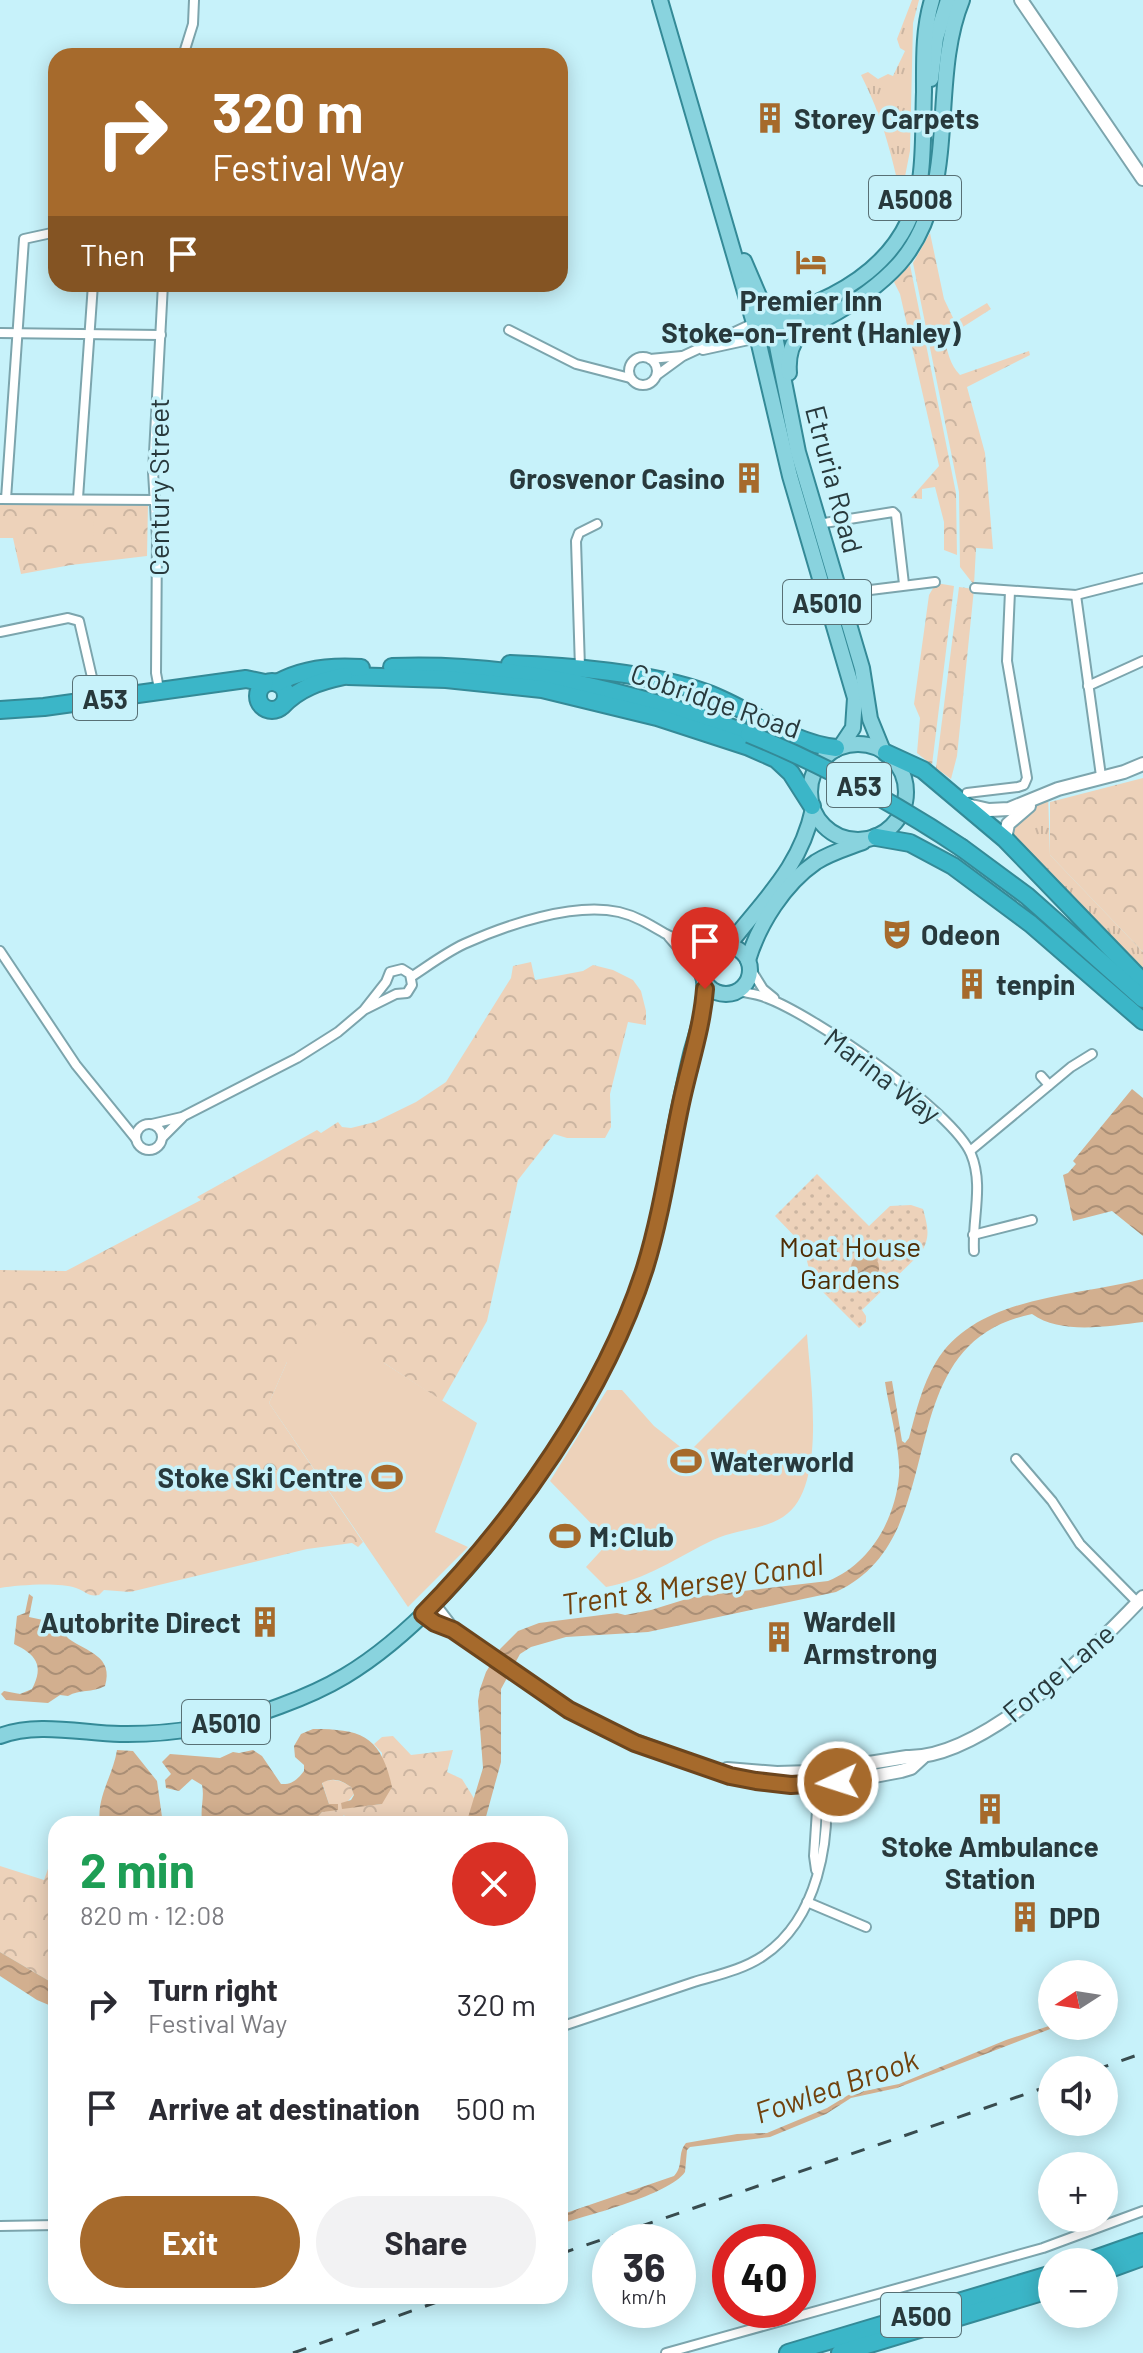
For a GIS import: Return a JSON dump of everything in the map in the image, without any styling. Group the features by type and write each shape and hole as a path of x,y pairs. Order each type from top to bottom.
{"highway":[{"path":"428,666 489,663 580,668 705,692 809,744 839,747"},
{"name":"Cobridge Road","path":"0,710 246,679 271,683 292,675 341,667 428,666 565,681 661,704 749,734 886,800 962,848 1027,896 1119,979"},
{"path":"348,676 367,668"},
{"path":"282,706 285,691 271,683 259,691 260,702 270,709 282,706 293,694 323,680 348,676 446,679 542,689 657,717 749,747 776,759 791,773 812,808"},
{"name":"Cobridge Road","path":"210,683 241,689 260,702"},
{"path":"885,752 923,770 966,799 1143,982"},
{"path":"873,838 910,843 953,866 1031,924 1143,1021"},
{"name":"A53","path":"1119,979 1143,999"},
{"name":"A53","path":"1119,979 1143,1006"},
{"path":"1118,2251 1143,2242"},
{"path":"1118,2266 1143,2257"},
{"name":"A500","path":"788,2353 1038,2278"},
{"name":"A500","path":"840,2353 1038,2293"}],"main road":[{"name":"Etruria Road","path":"660,0 756,330 790,476 862,668 870,719 885,752"},
{"name":"A5008","path":"921,175 925,34 932,0"},
{"name":"A5008","path":"772,325 842,290 878,265 905,229 921,175 936,38 948,0"},
{"name":"A5008","path":"791,418 788,362 794,340 807,327 856,299 891,272 912,247 927,211 937,166 945,61 951,30 962,0"},
{"name":"Etruria Road","path":"726,225 772,325 798,452 818,524 856,708 853,728 839,747"},
{"path":"756,330 856,299"},
{"path":"863,744 885,752 900,769 905,782 906,798 896,822 873,838 852,840 836,835 821,824 812,808 810,788 815,769 823,758 839,747 863,744"},
{"name":"A5010","path":"0,1736 39,1730 121,1734 155,1732 248,1717 345,1676 428,1609 518,1503 584,1402 624,1322 645,1269 658,1218 685,1082 699,1031 704,1002 705,958 722,947 791,868 803,842 812,808"},
{"name":"A5010","path":"699,1031 718,1003 746,982 757,932 797,878 816,863 873,838"},
{"path":"722,947 736,948 749,964"},
{"path":"704,978 713,990 734,992"}],"street":[{"path":"186,48 193,24 194,0"},
{"path":"1020,1 1143,179"},
{"path":"48,234 24,239 3,499 78,498 156,502"},
{"path":"78,498 92,292"},
{"name":"Century Street","path":"159,689 156,673 156,502 153,472 163,292"},
{"path":"509,330 576,364 630,373"},
{"path":"695,352 756,330"},
{"path":"630,373 636,359 683,356 756,330"},
{"path":"0,333 161,335"},
{"path":"630,373 638,385 647,385 683,356"},
{"path":"650,359 657,365 657,375"},
{"path":"818,524 893,512 896,515 904,584"},
{"path":"580,668 576,541 579,533 597,524"},
{"path":"975,588 1076,595 1143,578"},
{"path":"833,596 935,582"},
{"path":"966,799 1021,786 1027,778 1007,661 1010,591"},
{"path":"1076,595 1101,776"},
{"path":"0,632 68,618 79,621 97,699"},
{"path":"1088,686 1143,661"},
{"path":"966,799 989,810 1003,810 1143,764"},
{"path":"1000,790 1002,800"},
{"path":"1005,839 1011,820 1048,793"},
{"path":"411,977 466,944 561,913 616,911 693,945 722,947"},
{"path":"665,934 704,978"},
{"path":"0,951 76,1065 117,1113 142,1149 150,1151 158,1148 163,1137 182,1117"},
{"name":"Marina Way","path":"749,964 763,989 877,1065 932,1108 970,1151"},
{"path":"136,1139 138,1131 148,1125 182,1117 292,1061 338,1032 364,1010 390,972 397,969 406,971 411,977 410,989 402,995 388,989 386,982"},
{"name":"Marina Way","path":"734,992 767,997 784,1005"},
{"path":"364,1010 396,994"},
{"path":"974,1251 977,1174 970,1151 1049,1085 1092,1054"},
{"path":"1041,1076 1049,1085"},
{"path":"117,1113 160,1129 163,1137"},
{"path":"973,1235 1032,1220"},
{"path":"1016,1459 1052,1501 1080,1544 1140,1600"},
{"name":"Forge Lane","path":"428,1609 484,1652 569,1710 603,1729 714,1768 819,1778 907,1757 923,1757 993,1727 1065,1673 1140,1600"},
{"path":"568,2024 764,1956 785,1935 807,1902 823,1858 827,1818 819,1778"},
{"path":"807,1902 866,1927"},
{"path":"666,2353 1043,2248 1143,2211"},
{"path":"0,2226 48,2225"}],"green space":[{"path":"912,0 919,0 913,23 910,151 901,197 885,134 861,75 868,72 878,79 888,74 893,76 905,51 900,48 897,39"},
{"path":"930,233 944,299 955,322 987,303 991,309 944,339 960,375 1029,351 1030,355 967,387 985,453 993,549 976,548 974,585 960,567 959,492 913,263"},
{"path":"910,265 956,493 957,555 944,550 944,522 935,487 922,489 922,499 911,498 939,466 900,294 894,282"},
{"path":"0,504 148,505 147,556 21,574 13,538 0,538"},
{"path":"93,519 94,540 57,540 57,520"},
{"path":"936,583 954,586 932,765 917,753 920,718 914,704 929,595"},
{"path":"959,587 974,589 957,756 951,779 936,768"},
{"path":"1143,778 1143,952 1050,855 1050,802"},
{"path":"1048,793 1050,855 1143,952 1143,979 1011,834 1013,822"},
{"path":"531,962 535,980 583,971 593,965 633,980 641,991 646,1025 628,1022 610,1094 611,1127 605,1138 567,1138 554,1134 518,1180 487,1321 442,1401 384,1363 287,1362 269,1403 363,1542 358,1547 352,1543 307,1549 130,1592 104,1590 99,1595 92,1595 68,1586 49,1585 0,1588 0,1270 66,1271 201,1200 197,1197 317,1130 321,1133 338,1122 342,1127 351,1128 375,1122 416,1102 446,1082 511,978 513,966"},
{"name":"Moat House Gardens","path":"817,1174 869,1226 890,1206 911,1205 923,1209 925,1215 928,1232 920,1254 862,1310 866,1322 859,1328 812,1281 803,1245 775,1216"},
{"name":"Stoke Ski Centre","path":"323,1316 384,1363 477,1423 435,1532 468,1547 408,1607 269,1403 287,1362"},
{"name":"Waterworld","path":"807,1334 813,1432 806,1483 797,1503 775,1521 722,1536 648,1574 606,1587 586,1567 609,1542 550,1481 607,1390 622,1390 654,1426 688,1453"},
{"path":"393,1736 411,1755 453,1750 447,1772 462,1779 475,1800 469,1816 318,1816 329,1804 322,1782 326,1781 337,1780 351,1787 354,1794 342,1808 382,1804 382,1753 374,1744 382,1737"},
{"path":"0,1866 44,1880 48,1869 48,1980 0,1952"}],"water":[{"path":"1132,1089 1143,1098 1143,1236 1112,1211 1073,1221 1063,1175 1076,1164 1073,1161"},
{"path":"865,1254 875,1258 879,1268 875,1278 865,1282 855,1278 851,1268 855,1258"},
{"path":"1143,1279 1143,1322 1071,1327 1044,1321 1032,1314 986,1333 955,1363 936,1401 897,1529 873,1565 836,1592 648,1632 566,1637 531,1647 520,1654 501,1689 501,1762 486,1816 468,1816 483,1768 478,1701 480,1689 500,1649 518,1631 539,1623 651,1610 693,1597 828,1581 843,1573 856,1564 878,1539 897,1492 898,1455 885,1382 892,1381 902,1441 905,1443 923,1389 936,1362 954,1340 976,1323 1029,1302"},
{"path":"29,1594 33,1597 29,1617 57,1623 69,1639 97,1656 106,1668 105,1686 68,1696 60,1695 48,1703 6,1700 1,1694 4,1691 20,1694 32,1689 36,1681 36,1661 14,1644 17,1616 25,1613"},
{"path":"313,1729 330,1729 367,1739 382,1756 392,1787 382,1804 342,1809 341,1803 351,1800 354,1795 351,1787 330,1780 322,1783 329,1804 338,1804 338,1810 322,1812 318,1816 202,1816 202,1785 192,1779 179,1791 166,1788 165,1780 171,1774 162,1762 170,1754 220,1758 233,1752 253,1750 262,1756 281,1784 292,1782 304,1771 304,1765 295,1757 294,1746 301,1734"},
{"path":"117,1750 133,1751 157,1781 162,1816 99,1816"},
{"path":"0,1952 48,1980 48,2005 37,2000 0,1976"},
{"path":"1038,2030 1038,2034 897,2088 851,2098 826,2114 770,2137 690,2147 685,2172 663,2189 568,2221 568,2212 674,2176 686,2143 737,2134 767,2133 827,2108 850,2094 899,2084"}],"railway":[{"path":"1118,2062 1143,2053"},
{"path":"568,2251 1038,2090"},
{"path":"293,2353 431,2304"}],"place":[{"name":"Storey Carpets","path":"770,118"},
{"name":"Premier Inn Stoke-on-Trent (Hanley)","path":"811,262"},
{"name":"Grosvenor Casino","path":"749,478"},
{"name":"Odeon","path":"897,934"},
{"name":"tenpin","path":"972,984"},
{"name":"Waterworld","path":"686,1461"},
{"name":"Stoke Ski Centre","path":"387,1477"},
{"name":"M:Club","path":"565,1536"},
{"name":"Autobrite Direct","path":"265,1622"},
{"name":"Wardell Armstrong","path":"779,1637"},
{"name":"Stoke Ambulance Station","path":"990,1809"},
{"name":"DPD","path":"1025,1917"}],"route":[{"path":"705,989 699,1031 692,1050 658,1218 645,1269 624,1322 584,1402 518,1503 483,1548 423,1614 453,1630 569,1710 635,1743 730,1776 756,1781 791,1785 838,1782"}],"water label":[{"name":"Trent & Mersey Canal","path":"692,1583"},
{"name":"Fowlea Brook","path":"836,2085"}]}
